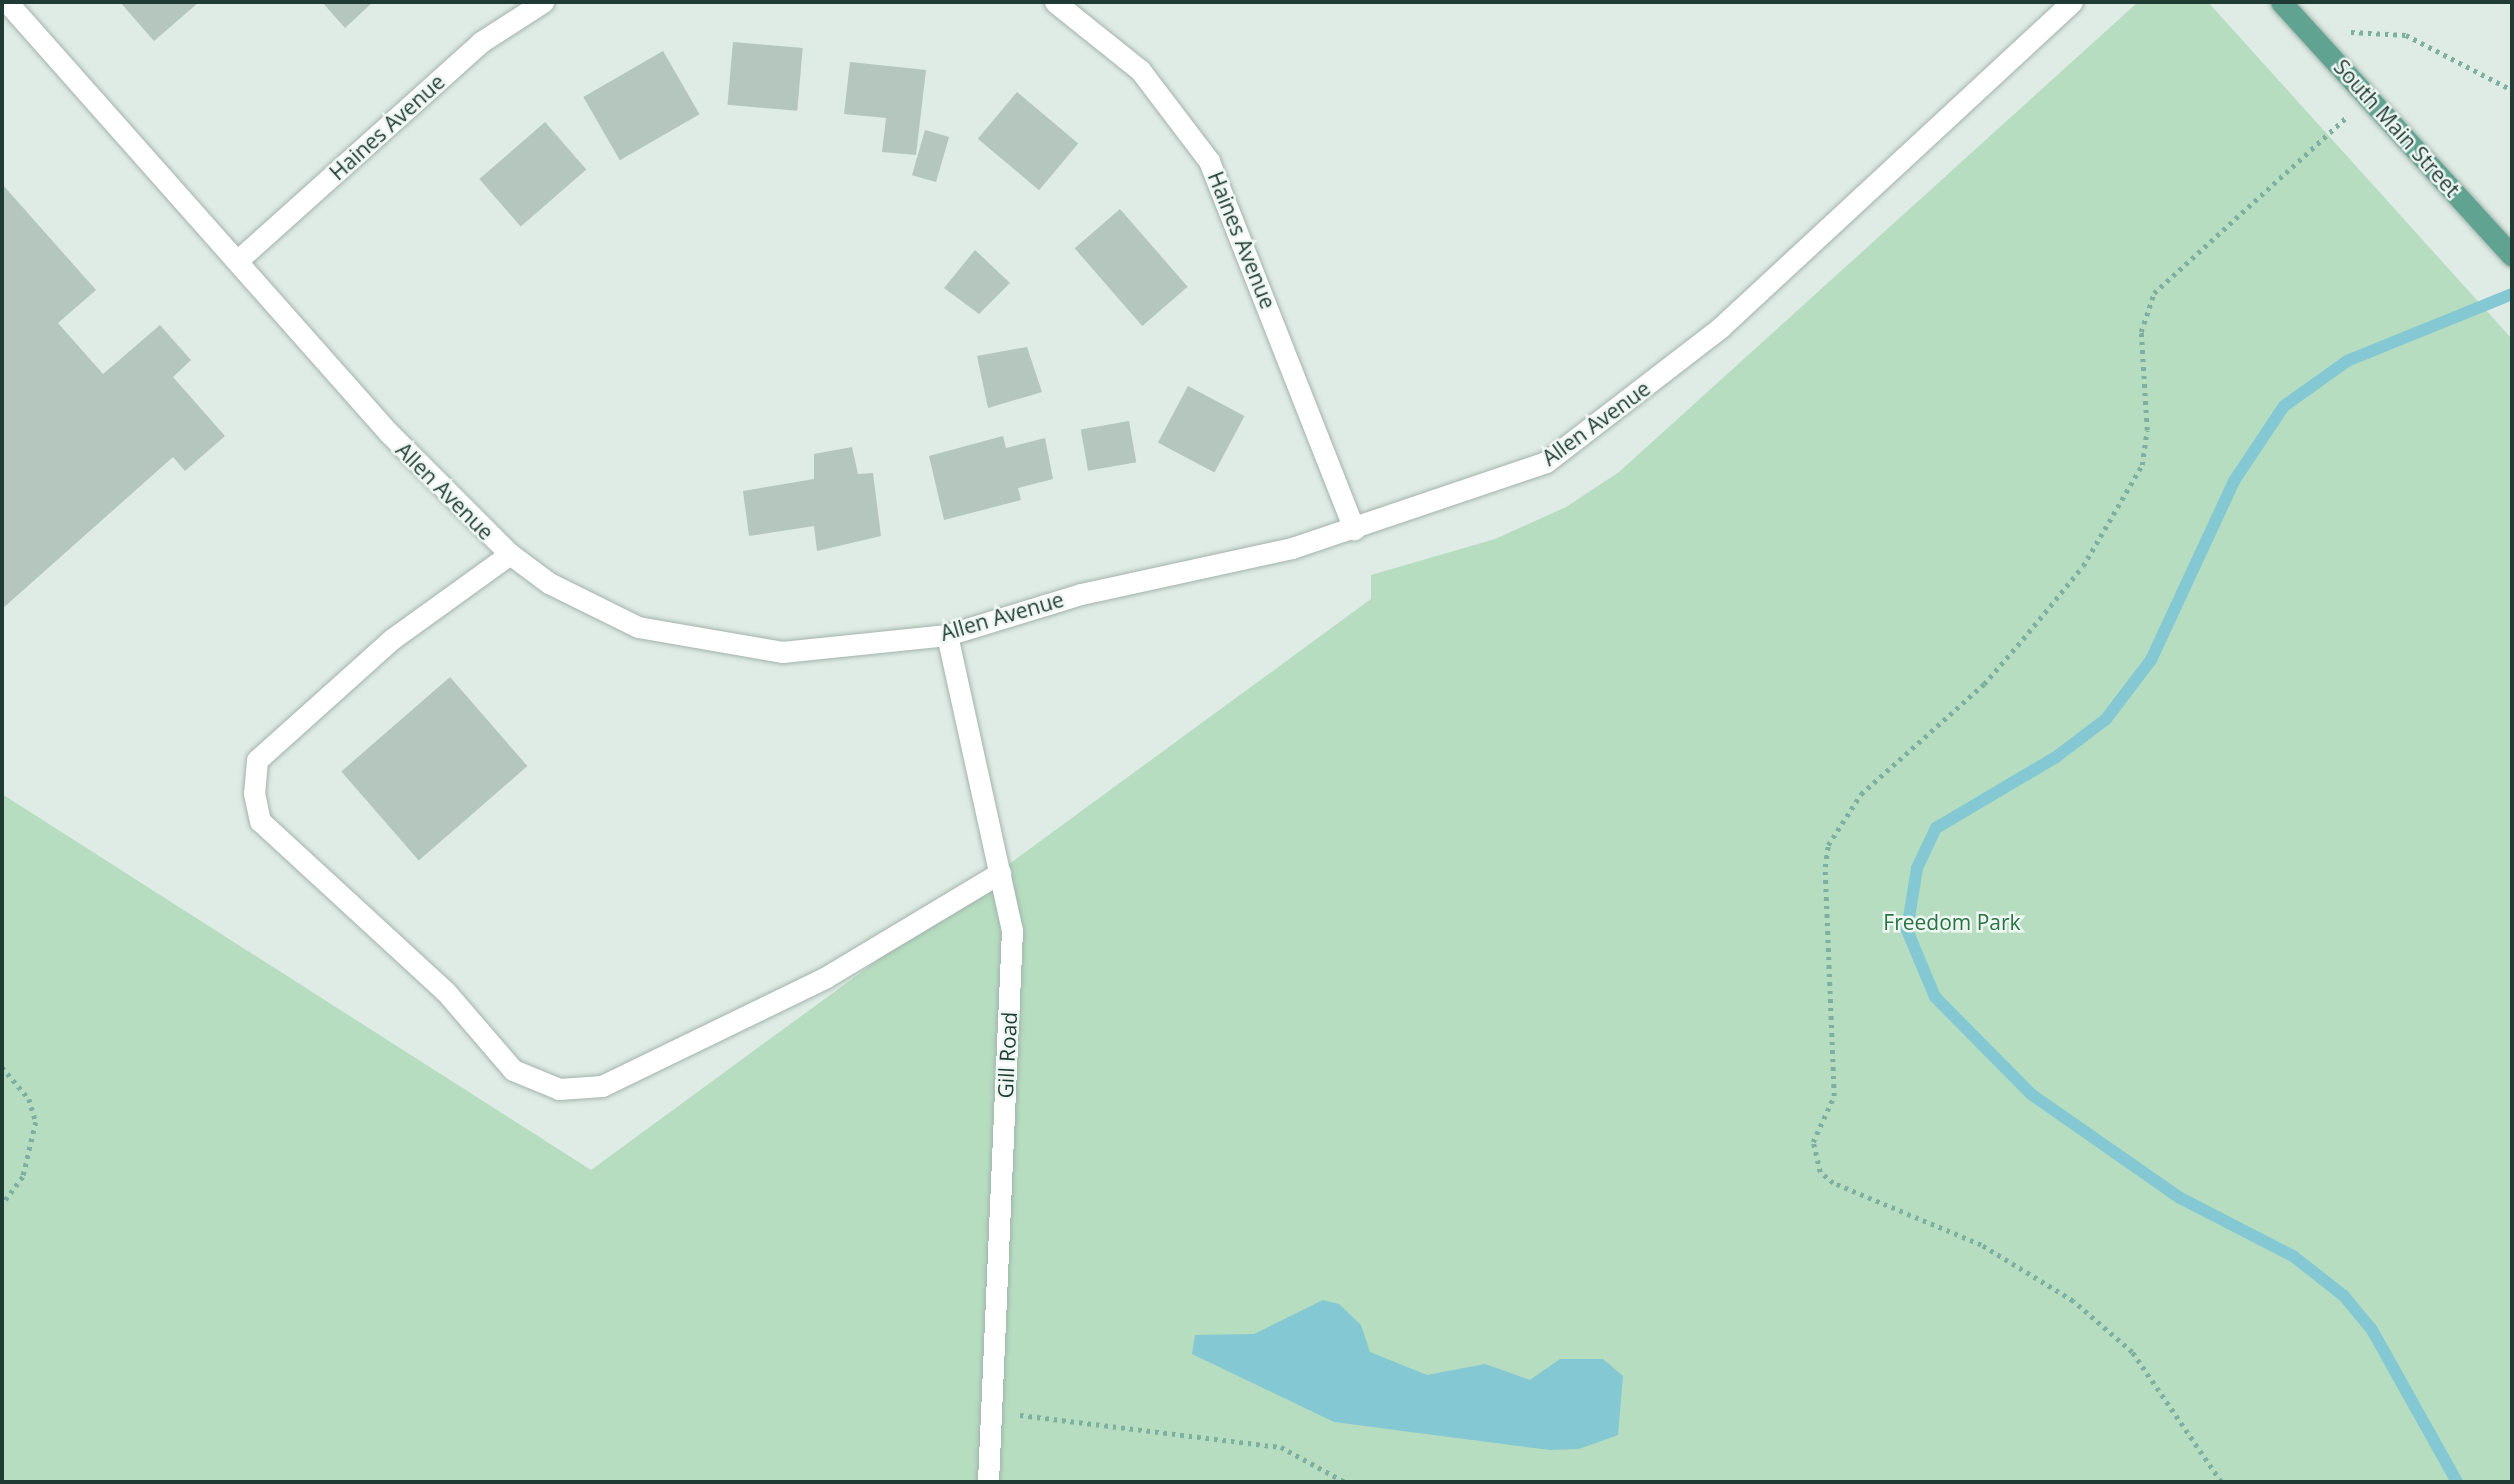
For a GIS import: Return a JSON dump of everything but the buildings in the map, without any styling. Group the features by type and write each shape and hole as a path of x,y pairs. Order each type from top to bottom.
{"main road":[{"name":"South Main Street","path":"2281,2 2512,256"}],"street":[{"name":"Haines Avenue","path":"237,261 481,42 543,2"},
{"name":"Haines Avenue","path":"1055,2 1140,70 1209,161 1354,529"},
{"name":"Allen Avenue","path":"9,14 237,261 388,432 510,554 593,607 685,640 782,652 947,635 1081,593 1354,529 1469,492 1546,462 1576,442 1721,327 2072,2"},
{"path":"510,554 392,639 265,752 257,760 254,793 260,821 446,992 513,1070 559,1089 603,1086 826,976 1000,873"},
{"name":"Gill Road","path":"947,635 1012,930 991,1410 982,1481"}],"path":[{"path":"2312,34 2382,29 2406,35 2512,90"},
{"path":"2221,1482 2132,1352 2073,1301 1981,1245 1833,1183 1820,1172 1813,1142 1834,1096 1825,867 1828,845 1861,794 1984,684 2023,639 2083,566 2142,465 2147,430 2141,332 2154,293 2370,98"},
{"path":"2,1067 29,1099 36,1122 23,1177 2,1205"},
{"path":"991,1410 1281,1447 1345,1482"}],"green space":[{"name":"Freedom Park","path":"2138,2 2208,2 2512,339 2512,1482 2,1482 2,794 591,1170 1371,599 1371,575 1495,539 1566,507 1619,472"}],"water":[{"path":"1323,1300 1339,1304 1361,1325 1370,1352 1427,1375 1485,1364 1530,1380 1560,1359 1603,1359 1623,1376 1618,1435 1579,1449 1550,1450 1334,1422 1192,1354 1195,1335 1254,1334"}],"waterway":[{"path":"2457,1482 2372,1330 2344,1296 2293,1256 2180,1198 2031,1094 1935,997 1907,930 1917,868 1936,828 2056,757 2106,719 2151,660 2234,481 2284,406 2347,361 2512,294"}]}
